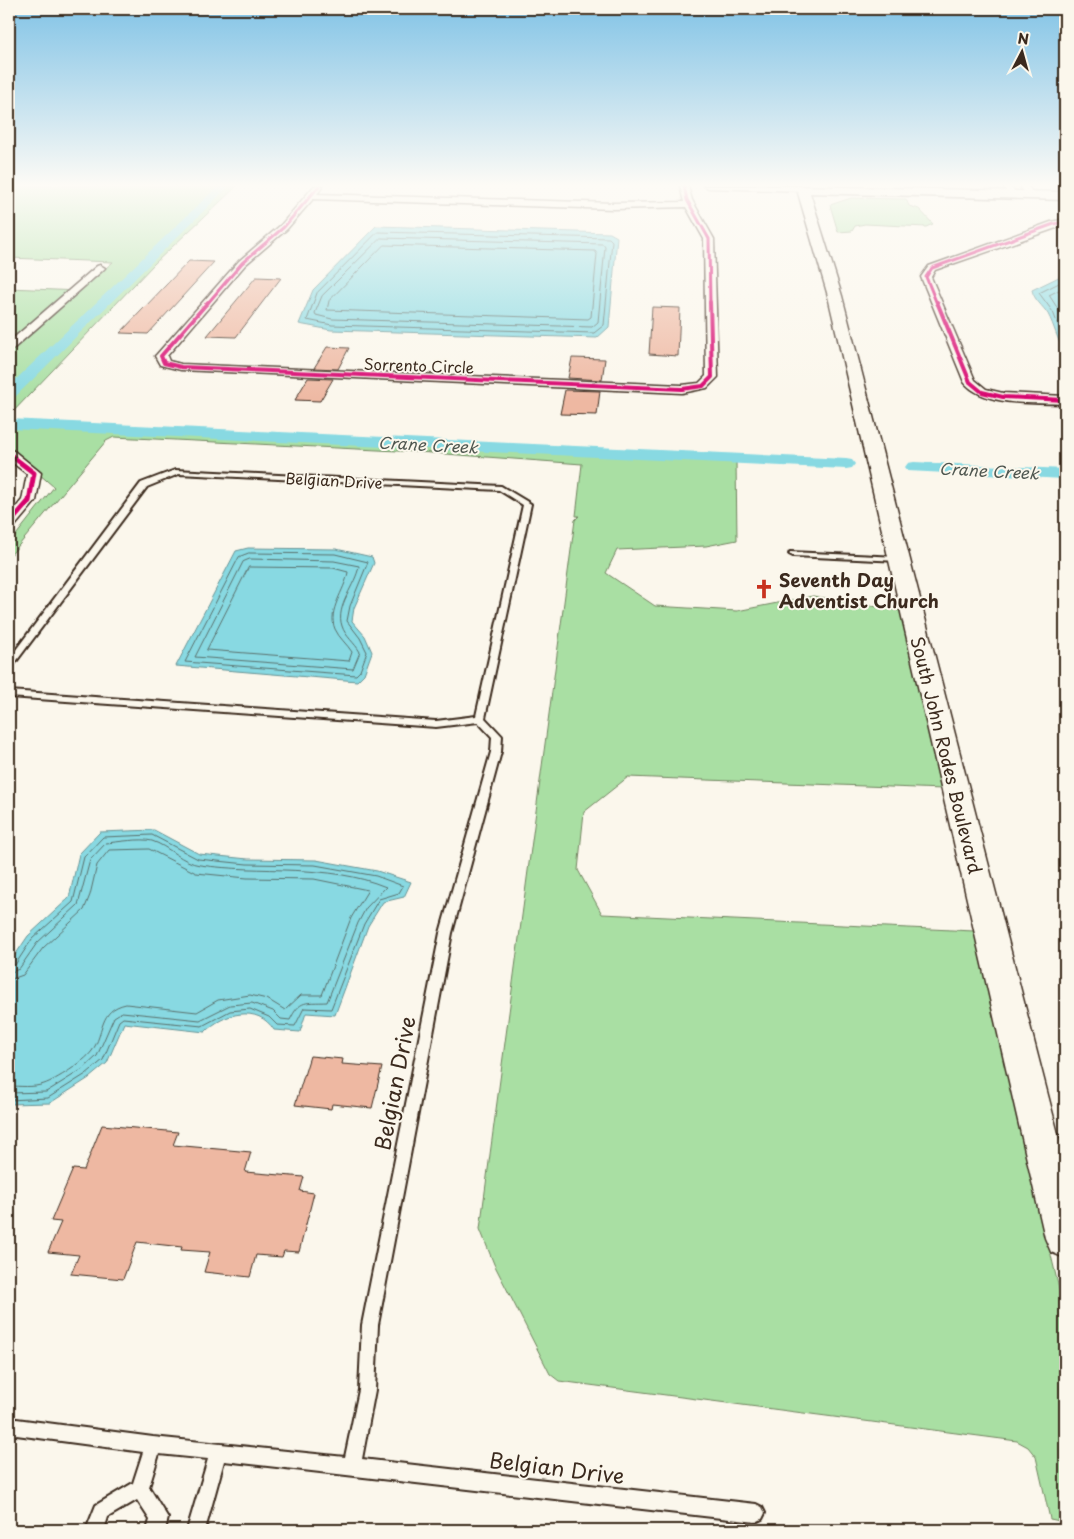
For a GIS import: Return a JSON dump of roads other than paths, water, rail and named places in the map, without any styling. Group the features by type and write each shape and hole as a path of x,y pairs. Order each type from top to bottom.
{"main road":[{"name":"South John Rodes Boulevard","path":"823,258 835,296 1065,1238"}],"street":[{"name":"Sorrento Circle","path":"249,258 161,356 164,363 182,367 672,388 703,386 712,377 709,258"},
{"path":"960,258 932,268 926,277 970,382 982,392 1003,397 1065,400"},
{"path":"9,347 100,268"},
{"path":"9,454 34,473 29,501 9,524"}],"lane":[{"name":"Belgian Drive","path":"9,665 144,485 178,472 501,488 526,504 480,720 497,736 496,752 446,933 370,1325 368,1390 352,1466"},
{"path":"793,554 899,559"},
{"path":"9,694 436,724 480,720"},
{"name":"Belgian Drive","path":"9,1426 153,1445 756,1513"},
{"path":"95,1530 102,1511 140,1489 153,1445"},
{"path":"196,1530 219,1451"},
{"path":"140,1489 159,1518 156,1530"}],"water":[{"path":"345,258 615,258 609,327 597,338 331,330 299,324 313,290"},
{"path":"1065,274 1065,352 1048,314 1032,290"},
{"path":"248,548 336,549 372,557 374,563 354,608 352,621 365,636 372,652 364,674 357,681 176,666 236,551"},
{"path":"154,830 199,854 248,859 316,860 377,871 411,882 404,897 383,902 368,926 335,1015 306,1013 300,1032 274,1030 267,1022 250,1014 240,1014 221,1020 205,1032 124,1023 107,1063 89,1078 50,1103 9,1104 9,964 28,936 69,898 79,854 100,832"}],"waterway":[{"name":"Crane Creek","path":"9,394 150,258"},
{"name":"Crane Creek","path":"9,424 846,464"},
{"name":"Crane Creek","path":"914,467 1065,474"}],"place":[{"name":"Seventh Day Adventist Church","path":"764,589"}]}
